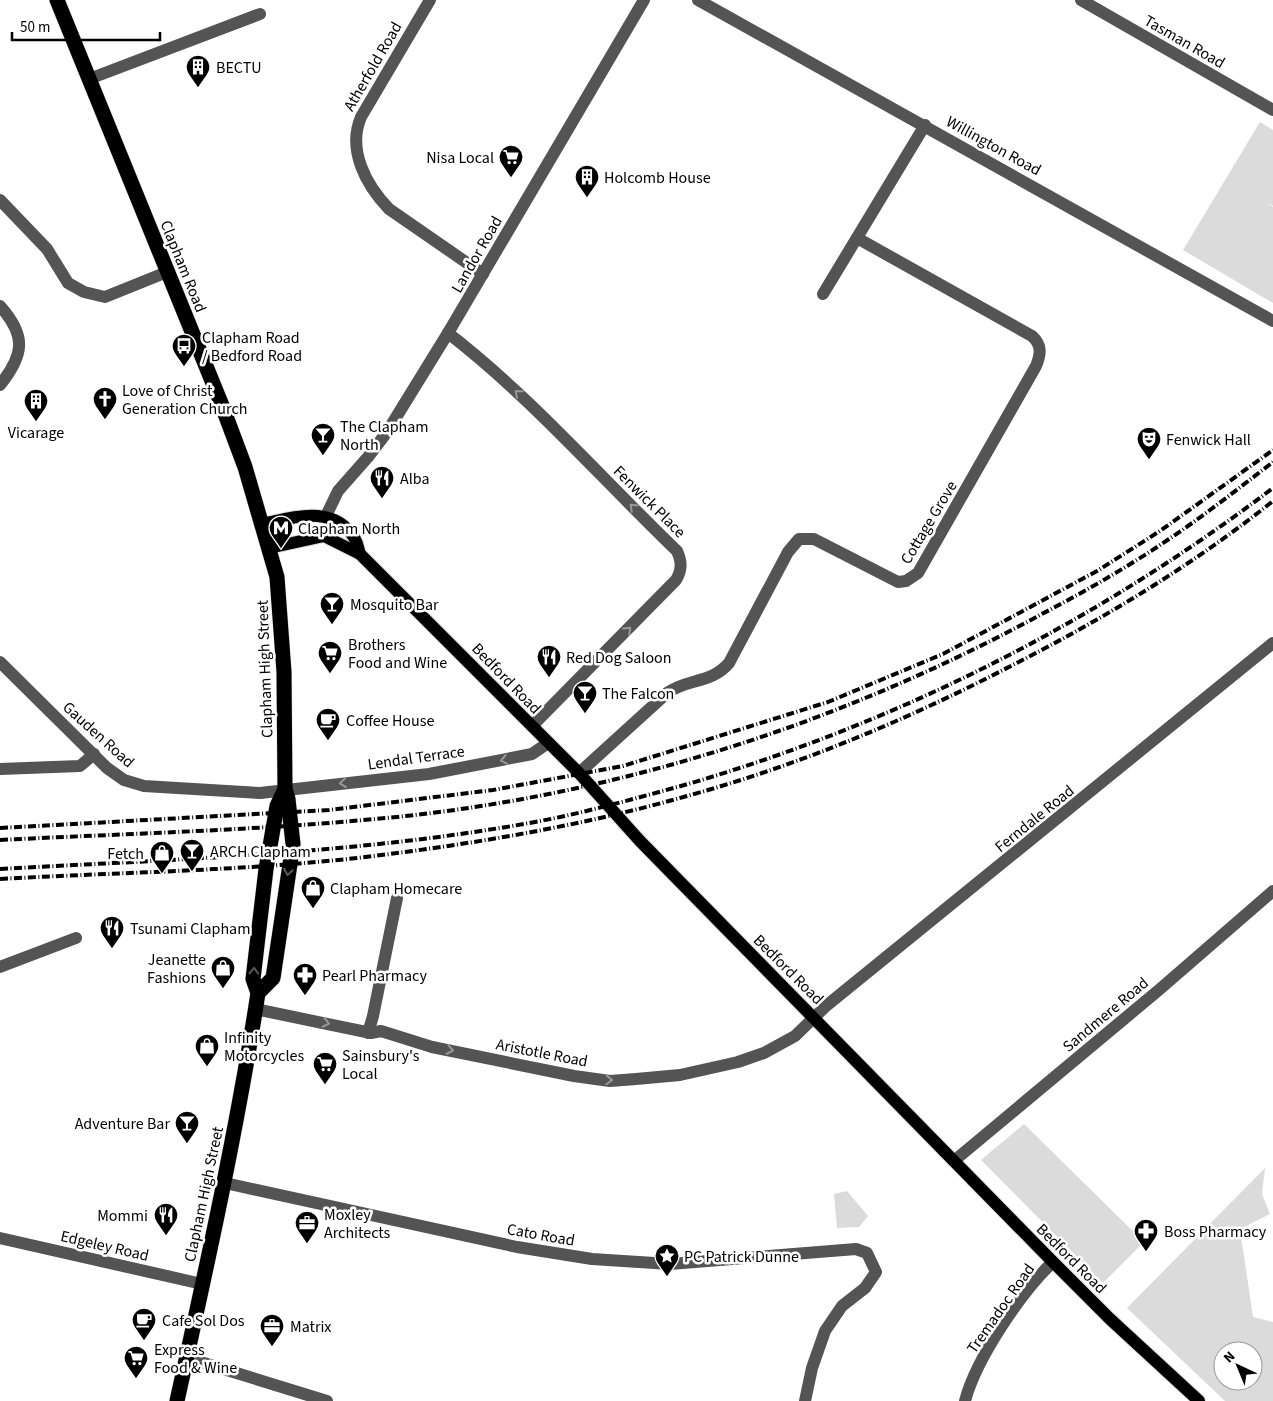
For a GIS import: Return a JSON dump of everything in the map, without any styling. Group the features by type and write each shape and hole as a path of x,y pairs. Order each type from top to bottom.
{"highway":[{"name":"Clapham Road","path":"57,0 245,467 269,548"},
{"name":"Clapham High Street","path":"177,1401 225,1184 258,993 253,979 263,895 278,806 284,790 284,672 280,604 277,576 269,548"},
{"name":"Clapham High Street","path":"258,993 273,978 293,844 288,799 284,790"}],"main road":[{"path":"262,524 300,516 326,516"},
{"name":"Bedford Road","path":"326,516 337,520 352,535 360,554"},
{"name":"Bedford Road","path":"269,548 324,536 360,554 579,773 640,841 1053,1262 1192,1399"}],"street":[{"name":"Atherfold Road","path":"430,0 361,117 354,138 372,189 390,209 430,239 483,274"},
{"name":"Landor Road","path":"326,516 338,491 387,432 448,333 644,0"},
{"name":"Willington Road","path":"698,0 925,125 1273,321"},
{"name":"Tasman Road","path":"1081,0 1273,110"},
{"path":"89,79 260,14"},
{"path":"823,294 925,125"},
{"path":"0,200 47,249 68,283 74,289 95,296 105,297 167,272"},
{"name":"Cottage Grove","path":"579,773 676,686 720,673 729,664 788,552 799,539 814,539 898,582 906,581 918,573 1036,366 1040,356 1039,347 1032,336 857,238"},
{"path":"0,306 17,330 21,346 19,356 0,385"},
{"name":"Fenwick Place","path":"448,333 546,418 569,444 678,551 680,558 680,572 676,580 532,726"},
{"name":"Ferndale Road","path":"815,1018 1273,643"},
{"name":"Gauden Road","path":"0,662 115,774 133,784 252,793 284,790"},
{"name":"Lendal Terrace","path":"284,790 439,772 532,754 548,743"},
{"path":"0,769 80,766 94,754"},
{"name":"Sandmere Road","path":"955,1160 1047,1085 1273,891"},
{"path":"368,1033 397,898"},
{"path":"0,967 76,938"},
{"name":"Aristotle Road","path":"255,1009 368,1033 381,1031 432,1047 574,1076 610,1081 680,1075 738,1062 764,1053 794,1036 815,1018"},
{"name":"Cato Road","path":"225,1184 516,1247 592,1260 670,1264 856,1249 867,1254 876,1272 865,1288 842,1306 826,1331 812,1368 805,1401"},
{"name":"Edgeley Road","path":"0,1238 202,1284"},
{"name":"Tremadoc Road","path":"965,1401 969,1386 996,1335 1043,1272 1053,1262"},
{"path":"186,1359 204,1362 327,1401"}],"shaded area":[{"path":"1260,122 1273,130 1273,206 1266,202 1273,207 1273,303 1183,250"},
{"path":"1024,1124 1144,1242 1103,1283 981,1160"},
{"path":"1265,1168 1262,1194 1270,1214 1240,1229 1253,1317 1273,1322 1273,1401 1225,1401 1214,1391 1263,1391 1263,1341 1213,1341 1213,1390 1127,1308"},
{"path":"847,1191 868,1216 859,1227 837,1228 834,1194"}],"railway":[{"path":"0,828 329,810 493,790 623,766 828,702 943,654 1097,571 1160,531 1273,450"},
{"path":"0,840 259,828 415,815 497,804 577,788 658,768 737,745 815,718 892,687 967,653 1040,615 1106,579 1182,530 1273,462"},
{"path":"0,869 268,854 469,833 535,822 608,806 681,786 761,761 839,732 916,700 991,664 1064,625 1136,583 1205,537 1273,488"},
{"path":"0,879 281,865 413,851 532,832 610,816 728,784 808,757 887,725 965,689 1038,652 1142,593 1209,549 1273,501"}],"place":[{"name":"BECTU","path":"198,88"},
{"name":"Nisa Local","path":"511,178"},
{"name":"Holcomb House","path":"587,198"},
{"name":"Clapham Road / Bedford Road","path":"184,367"},
{"name":"Love of Christ Generation Church","path":"105,420"},
{"name":"Vicarage","path":"36,422"},
{"name":"The Clapham North","path":"323,456"},
{"name":"Fenwick Hall","path":"1149,460"},
{"name":"Alba","path":"382,499"},
{"name":"Clapham North","path":"281,549"},
{"name":"Mosquito Bar","path":"332,625"},
{"name":"Brothers Food and Wine","path":"330,674"},
{"name":"Red Dog Saloon","path":"549,678"},
{"name":"The Falcon","path":"585,714"},
{"name":"Coffee House","path":"328,741"},
{"name":"ARCH Clapham","path":"192,872"},
{"name":"Fetch","path":"162,874"},
{"name":"Clapham Homecare","path":"313,909"},
{"name":"Tsunami Clapham","path":"112,949"},
{"name":"Jeanette Fashions","path":"223,989"},
{"name":"Pearl Pharmacy","path":"305,996"},
{"name":"Infinity Motorcycles","path":"207,1067"},
{"name":"Sainsbury's Local","path":"325,1085"},
{"name":"Adventure Bar","path":"187,1144"},
{"name":"Mommi","path":"166,1236"},
{"name":"Moxley Architects","path":"307,1244"},
{"name":"Boss Pharmacy","path":"1146,1252"},
{"name":"PC Patrick Dunne","path":"667,1277"},
{"name":"Cafe Sol Dos","path":"144,1341"},
{"name":"Matrix","path":"272,1347"},
{"name":"Express Food & Wine","path":"136,1379"}]}
